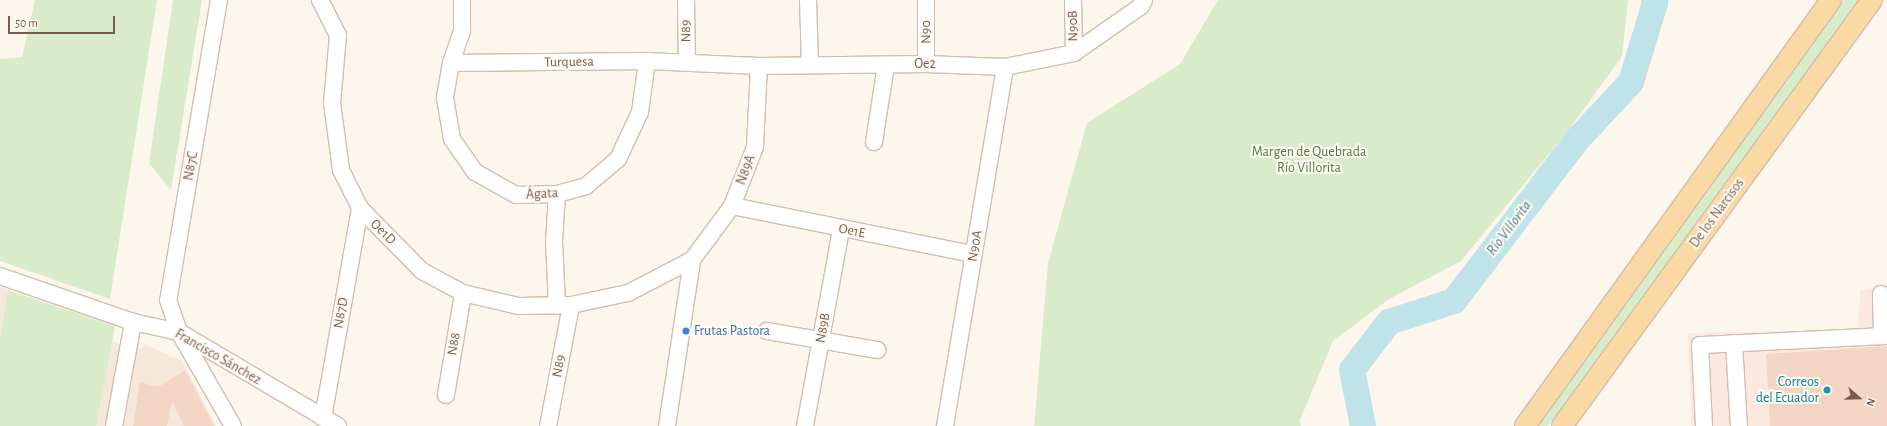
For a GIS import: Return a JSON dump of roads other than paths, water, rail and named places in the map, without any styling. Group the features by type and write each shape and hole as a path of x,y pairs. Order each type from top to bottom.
{"main road":[{"path":"1525,426 1831,0"},
{"name":"De los Narcisos","path":"1562,426 1872,0"}],"street":[{"name":"N87C","path":"179,332 168,300 219,0"},
{"name":"Oe1D","path":"320,0 338,35 332,104 341,170 360,208 422,271 463,293 519,306 564,305"},
{"path":"451,63 462,31 462,0"},
{"name":"N89","path":"686,0 687,62"},
{"path":"808,0 810,65"},
{"name":"N90","path":"926,0 926,64"},
{"name":"N90B","path":"1073,0 1074,53"},
{"name":"Oe2","path":"687,62 758,66 926,64 1005,67 1074,53 1141,6 1144,0"},
{"name":"Ágata","path":"451,63 445,98 452,139 475,172 516,195 557,194 586,186 618,159 640,112 647,61"},
{"name":"Turquesa","path":"451,63 687,62"},
{"path":"874,142 886,65"},
{"name":"N89A","path":"564,305 628,293 692,260 732,206 756,147 758,66"},
{"name":"N90A","path":"944,426 1005,67"},
{"name":"N89","path":"548,426 564,305 554,242 557,194"},
{"name":"Oe1E","path":"732,206 841,229 973,254"},
{"name":"N87D","path":"323,418 360,208"},
{"name":"N89B","path":"805,426 841,229"},
{"name":"N89A","path":"668,426 692,260"},
{"name":"Francisco Sánchez","path":"0,276 133,322 179,332 338,426"},
{"name":"N88","path":"446,395 463,293"},
{"path":"1704,426 1700,345 1884,336 1881,294"},
{"path":"114,426 133,322"},
{"path":"767,330 877,350"},
{"path":"179,332 233,426"},
{"path":"1734,343 1739,426"}],"waterway":[{"name":"Río Villorita","path":"1363,426 1352,370 1389,322 1454,301 1578,139 1631,82 1655,3 1654,0"}],"place":[{"name":"Frutas Pastora","path":"686,331"},
{"name":"Correos del Ecuador","path":"1827,390"}],"park label":[{"name":"Margen de Quebrada Río Villorita","path":"1309,160"}]}
